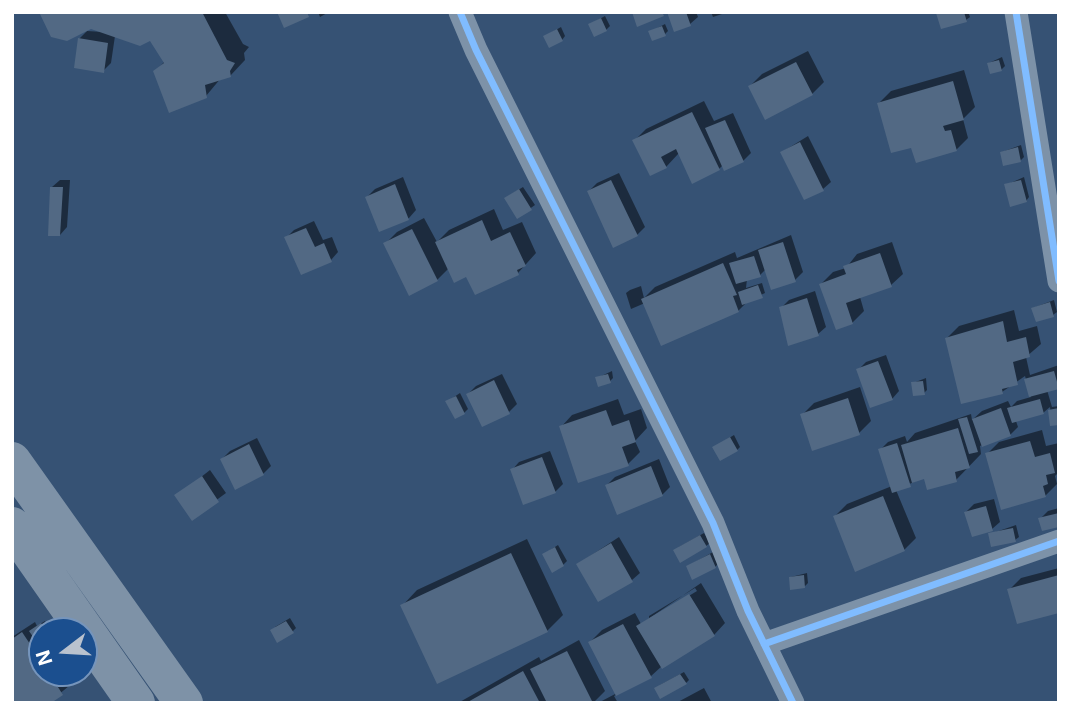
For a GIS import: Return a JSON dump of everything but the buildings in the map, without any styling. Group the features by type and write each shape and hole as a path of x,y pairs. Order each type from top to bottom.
{"highway":[{"path":"12,461 184,703"},
{"path":"12,526 136,703"}],"street":[{"path":"460,12 476,50 713,523 764,644 793,703"},
{"path":"1016,12 1059,281"},
{"path":"764,644 1059,541"}],"cycle path":[{"path":"460,12 476,50 713,523 748,611 793,703"},
{"path":"1016,12 1059,281"},
{"path":"764,644 1059,541"}]}
